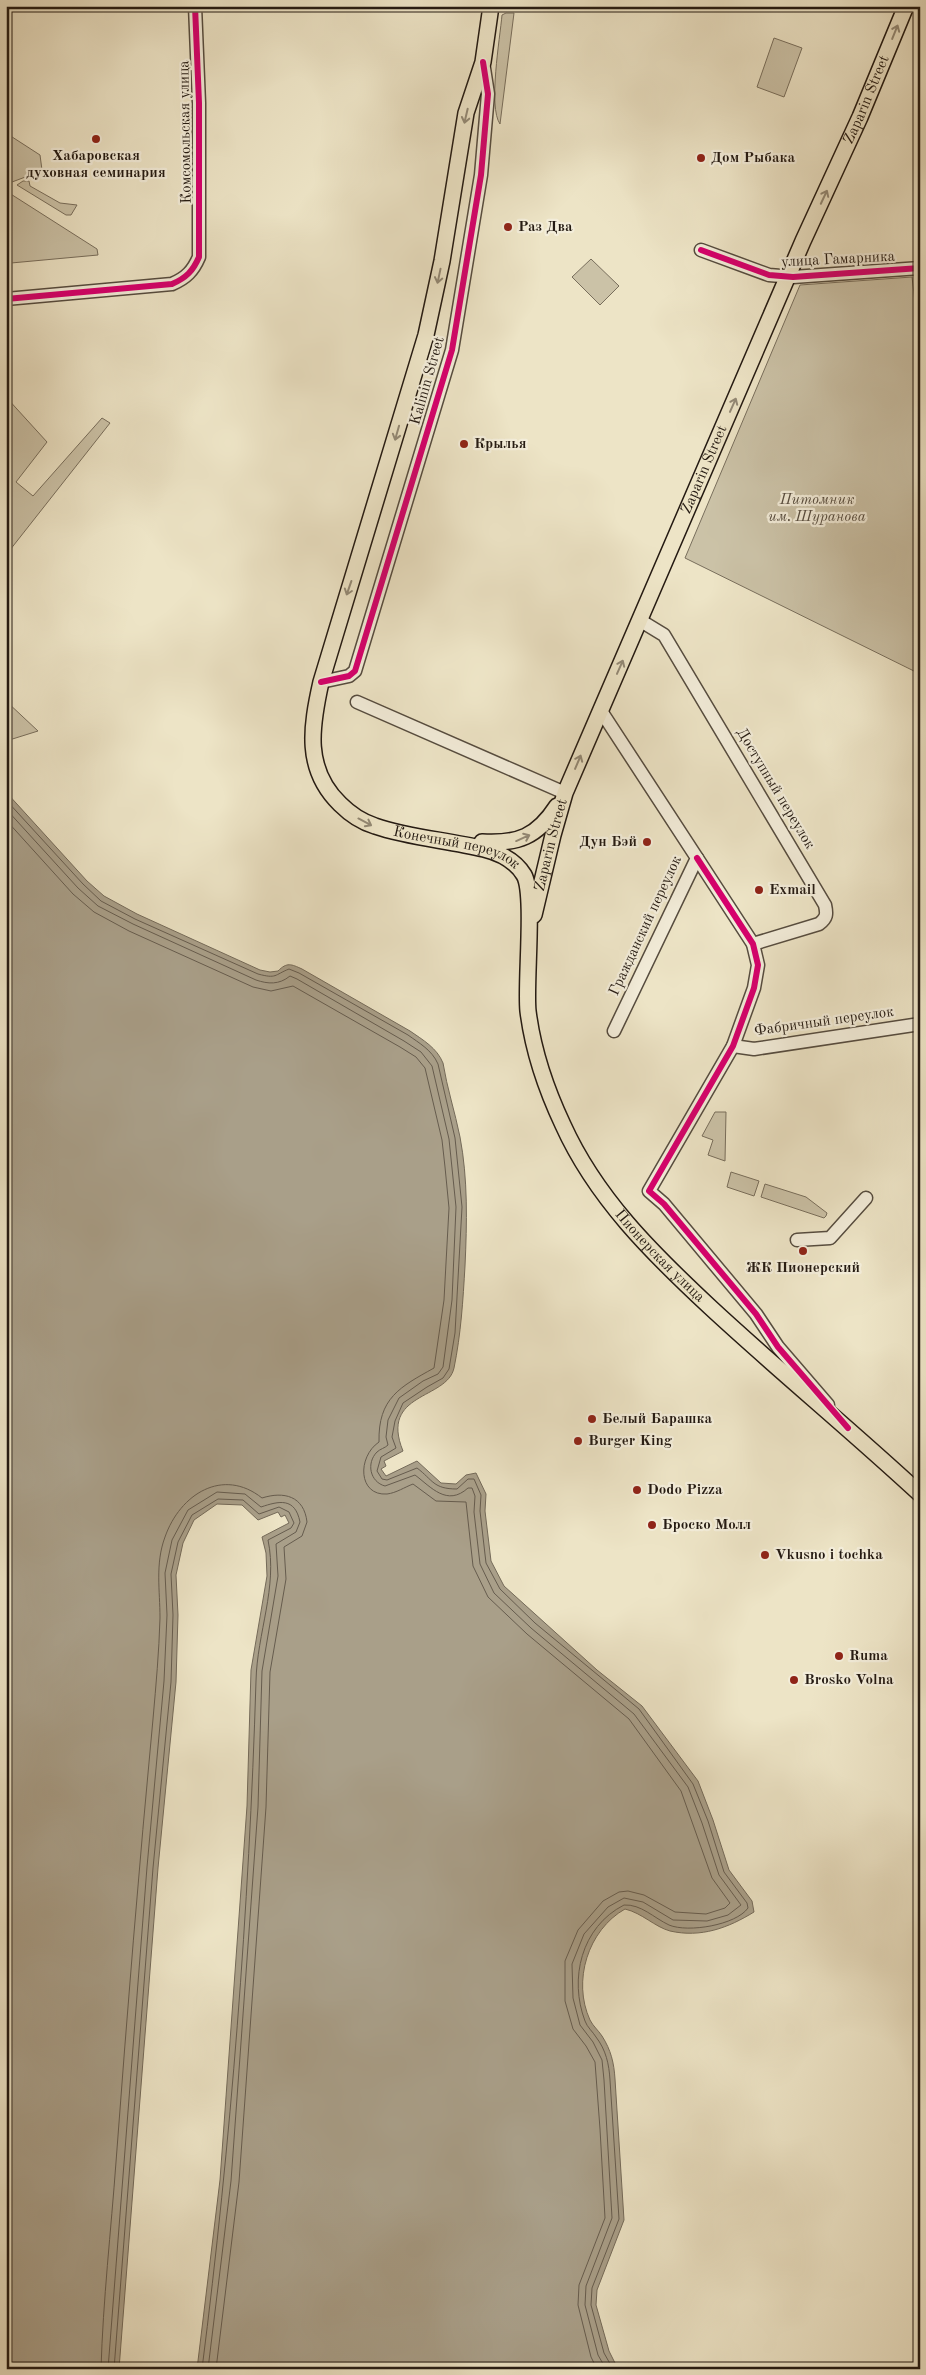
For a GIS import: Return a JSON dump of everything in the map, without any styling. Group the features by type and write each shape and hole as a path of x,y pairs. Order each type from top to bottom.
{"main road":[{"name":"Kalinin Street","path":"327,792 317,774 313,735 321,682 426,334 442,261 466,114 483,62 491,6"},
{"name":"Zaparin Street","path":"528,943 547,857 565,793 712,451 860,117 906,6"},
{"name":"Конечный переулок","path":"327,792 345,809 373,826 496,852 513,862 525,877 528,896 528,943"},
{"path":"440,840 511,843 528,837 546,820 565,793"},
{"name":"Пионерская улица","path":"528,943 528,1010 535,1049 548,1090 584,1169 646,1246 768,1361 848,1428 920,1494"}],"street":[{"name":"Комсомольская улица","path":"6,299 172,284 188,276 199,257 199,131 196,6"},
{"name":"Kalinin Street","path":"321,682 349,676 355,671 452,350 481,175 488,94 483,62"},
{"name":"улица Гамарника","path":"701,250 769,275 790,275 793,277 920,268"},
{"name":"Доступный переулок","path":"640,621 664,635 825,905 827,913 825,920 819,924 753,944"},
{"path":"357,702 565,793"},
{"name":"Гражданский переулок","path":"601,712 696,858 614,1031"},
{"path":"696,858 753,944 758,965 754,988 733,1046 649,1191 664,1204 756,1314 778,1347 848,1428"},
{"name":"Фабричный переулок","path":"733,1046 754,1049 920,1024"},
{"path":"798,1240 830,1238 866,1198"}],"green space":[{"path":"514,13 500,124 495,103 495,88 502,15"},
{"path":"774,38 802,48 784,97 757,87"},
{"path":"6,133 40,155 42,170 28,172 28,176 12,182 6,178"},
{"path":"23,181 29,181 30,186 60,203 77,205 71,215 66,215 17,185"},
{"path":"6,191 97,249 98,255 11,263 6,229"},
{"path":"591,259 619,286 600,305 572,277"},
{"name":"Питомник им. Шуранова","path":"912,277 920,344 920,674 685,558 800,285"},
{"path":"6,397 47,442 16,482 33,496 102,418 110,423 6,555"},
{"path":"6,701 38,731 6,741"},
{"path":"715,1112 726,1112 725,1161 708,1155 713,1140 702,1136"},
{"path":"731,1172 759,1181 754,1196 727,1187"},
{"path":"765,1184 806,1197 827,1213 826,1216 824,1218 761,1197"}],"water":[{"path":"6,792 87,881 104,896 137,914 260,970 278,971 284,966 289,965 302,969 425,1041 443,1063 460,1137 466,1185 465,1266 458,1342 454,1368 449,1378 407,1407 400,1418 398,1432 403,1451 384,1461 386,1466 381,1469 386,1476 417,1461 441,1483 456,1484 466,1475 476,1473 486,1494 485,1511 491,1561 504,1586 597,1670 642,1706 698,1781 729,1870 752,1901 754,1912 734,1923 714,1930 681,1933 664,1929 625,1909 612,1918 601,1930 587,1958 583,1973 585,2005 590,2020 602,2036 610,2052 615,2079 624,2220 597,2290 596,2305 609,2351 618,2369 197,2369 220,2180 247,1806 251,1670 267,1576 266,1553 262,1537 289,1523 285,1515 281,1517 278,1512 258,1520 242,1505 217,1504 194,1520 183,1543 176,1575 178,1615 176,1682 158,1868 119,2369 6,2369"}],"cycle path":[{"path":"6,299 172,284 185,277 194,266 199,257 199,103 195,6"},
{"path":"321,682 349,676 355,671 452,350 481,175 488,94 483,62"},
{"path":"701,250 769,275 793,277 920,268"},
{"path":"697,858 753,944 758,965 754,988 733,1046 649,1191 664,1204 756,1314 778,1347 848,1428"}],"place":[{"name":"Хабаровская духовная семинария","path":"96,139"},
{"name":"Дом Рыбака","path":"701,158"},
{"name":"Раз Два","path":"508,227"},
{"name":"Крылья","path":"464,444"},
{"name":"Дун Бэй","path":"647,842"},
{"name":"Exmail","path":"759,890"},
{"name":"ЖК Пионерский","path":"803,1251"},
{"name":"Белый Барашка","path":"592,1419"},
{"name":"Burger King","path":"578,1441"},
{"name":"Dodo Pizza","path":"637,1490"},
{"name":"Броско Молл","path":"652,1525"},
{"name":"Vkusno i tochka","path":"765,1555"},
{"name":"Ruma","path":"839,1656"},
{"name":"Brosko Volna","path":"794,1680"}]}
